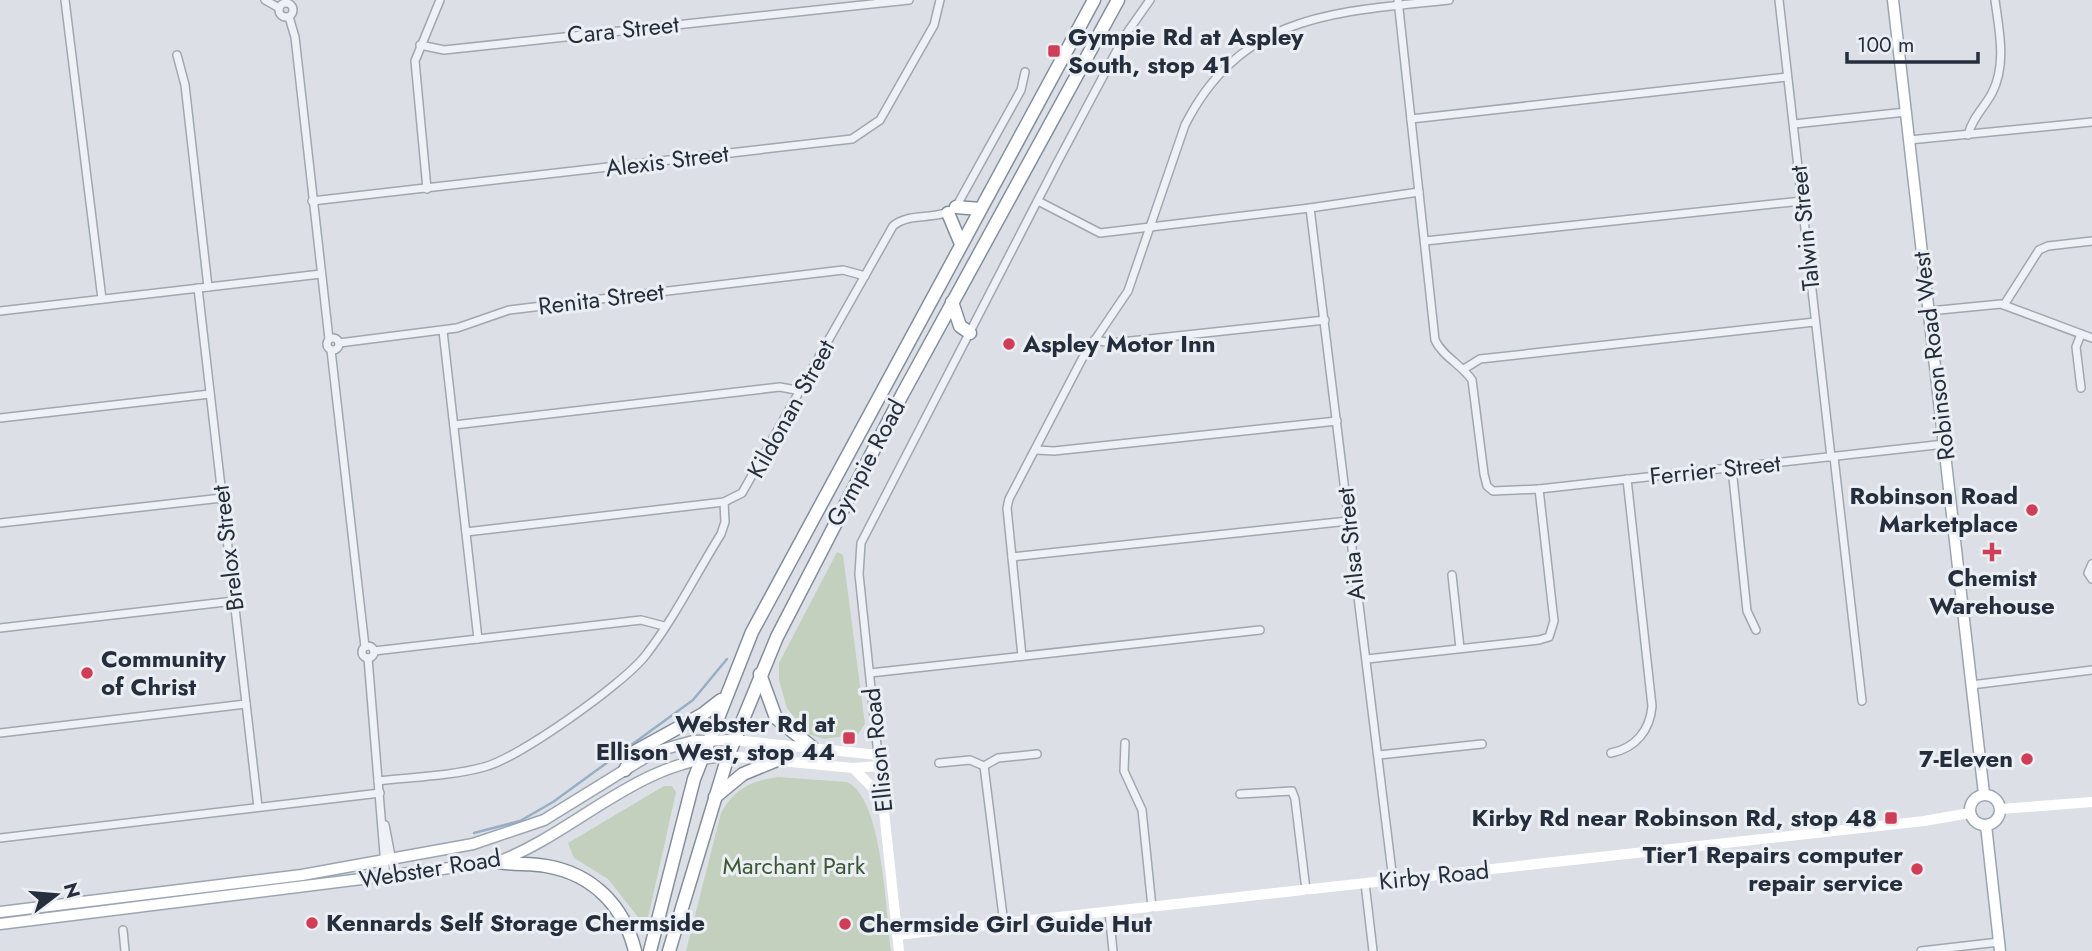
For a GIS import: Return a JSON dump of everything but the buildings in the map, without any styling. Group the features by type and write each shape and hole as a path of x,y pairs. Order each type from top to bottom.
{"highway":[{"name":"Gympie Road","path":"650,951 702,757 724,698 771,592 1094,0"},
{"name":"Gympie Road","path":"669,951 728,755 760,674 806,577 952,302 1118,0"},
{"path":"961,244 952,210 980,209"},
{"path":"952,302 960,326 970,333"},
{"path":"760,674 776,718 812,747"},
{"path":"625,770 636,751 703,715 724,698"},
{"path":"715,798 743,774 777,760"},
{"path":"498,862 543,865 585,879 614,905 627,927 635,951"}],"main road":[{"name":"Robinson Road West","path":"1894,0 1984,794"},
{"name":"Webster Road","path":"0,912 271,879 473,844 514,832 556,813 665,748 708,740 734,740"},
{"name":"Webster Road","path":"0,924 498,862 539,843 648,775 702,757 728,755"},
{"path":"1984,794 1995,798 2001,809 1998,819 1986,825 1977,823 1970,813 1975,799 1984,794"},
{"path":"1986,825 2000,947"}],"street":[{"path":"65,0 103,299"},
{"path":"265,0 279,8 282,16 289,17"},
{"path":"427,189 415,61 440,0"},
{"path":"789,0 790,11"},
{"name":"Cara Street","path":"420,46 444,50 909,0"},
{"name":"Alexis Street","path":"313,201 852,139 880,120 934,25 940,0"},
{"name":"Gympie Road","path":"860,550 870,521 1124,37 1150,0"},
{"path":"1022,656 1007,508 1094,340 1128,291 1185,125 1198,99 1221,69 1259,39 1340,12 1398,3 1449,0"},
{"name":"Talwin Street","path":"1779,0 1861,701"},
{"path":"1968,135 1973,120 1994,90 2000,69 1995,0"},
{"path":"279,8 284,3 292,2 293,11 289,17"},
{"path":"1398,3 1435,340 1440,351 1464,369 1480,359 1815,322"},
{"path":"289,17 295,37 329,339 327,346 331,350 365,647 362,654 368,658"},
{"path":"177,55 185,85 208,287"},
{"path":"952,210 1021,90 1025,72"},
{"path":"1411,119 1787,78"},
{"path":"1794,124 1906,112"},
{"path":"1909,140 2092,122"},
{"path":"1038,201 1095,232 1310,208 1419,192"},
{"path":"1425,242 1802,201"},
{"name":"Ailsa Street","path":"1310,208 1393,880"},
{"name":"Kildonan Street","path":"723,502 738,496 748,486 896,223 952,210"},
{"path":"2004,305 2031,258 2042,247 2092,241"},
{"name":"Renita Street","path":"339,343 443,331 495,313 522,309 843,270 865,276"},
{"path":"0,311 321,274"},
{"name":"Brelox Street","path":"198,288 258,807"},
{"path":"1929,311 1992,303 2092,338"},
{"path":"1094,340 1112,343 1325,320"},
{"path":"443,331 478,639"},
{"path":"2081,334 2076,347 2081,388"},
{"path":"329,339 335,338 339,343 337,349 331,350"},
{"name":"Ferrier Street","path":"1464,369 1475,392 1487,486 1493,491 1539,489 1945,444"},
{"path":"454,425 780,387 801,391"},
{"path":"0,418 210,394"},
{"path":"1036,450 1054,451 1338,421"},
{"path":"1732,468 1747,611 1756,630"},
{"path":"1611,753 1630,747 1647,729 1652,706 1627,479"},
{"path":"1367,659 1549,637 1553,629 1539,489"},
{"path":"0,523 222,498"},
{"path":"379,781 474,770 519,753 635,667 664,626 723,529 723,502 466,532"},
{"path":"1012,557 1348,521"},
{"name":"Ellison Road","path":"860,550 859,574 881,796 900,951"},
{"path":"2092,564 2088,573 2092,579"},
{"path":"1452,575 1460,648"},
{"path":"0,628 234,601"},
{"path":"391,877 380,793 368,658 374,651 641,620 664,626"},
{"path":"870,673 1259,630"},
{"path":"365,647 370,646 374,651"},
{"path":"1971,685 2092,670"},
{"path":"0,733 246,704"},
{"name":"Webster Road","path":"734,740 812,747 878,761"},
{"path":"1125,743 1124,771 1142,810 1152,907"},
{"path":"1379,755 1482,744"},
{"path":"984,766 998,758 1037,754"},
{"name":"Webster Road","path":"728,755 853,768 878,761"},
{"path":"939,763 970,760 984,766"},
{"path":"984,766 1004,924"},
{"path":"853,768 881,796"},
{"path":"1240,794 1292,791 1306,890"},
{"path":"0,838 380,793"},
{"path":"2001,809 2092,802"},
{"name":"Kirby Road","path":"897,935 1924,821 1970,813"},
{"path":"1365,883 1373,951"},
{"path":"1109,912 1113,951"},
{"path":"122,930 125,951"},
{"path":"1921,951 2000,947"}],"green space":[{"path":"837,552 843,555 865,724 858,734 824,739 808,734 787,708 779,680 779,663"},
{"name":"Marchant Park","path":"778,777 847,782 859,792 868,810 881,859 891,951 686,951 721,813 732,797 745,787"},
{"path":"664,786 672,786 676,792 646,927 608,879 574,858 568,843"}],"waterway":[{"path":"474,833 520,821 553,802 693,700 727,659"}],"place":[{"name":"Gympie Rd at Aspley South, stop 41","path":"1054,51"},
{"name":"Aspley Motor Inn","path":"1009,344"},
{"name":"Robinson Road Marketplace","path":"2032,510"},
{"name":"Chemist Warehouse","path":"1992,552"},
{"name":"Community of Christ","path":"87,673"},
{"name":"Webster Rd at Ellison West, stop 44","path":"849,738"},
{"name":"7-Eleven","path":"2027,759"},
{"name":"Kirby Rd near Robinson Rd, stop 48","path":"1891,818"},
{"name":"Tier1 Repairs computer repair service","path":"1917,869"},
{"name":"Kennards Self Storage Chermside","path":"312,923"},
{"name":"Chermside Girl Guide Hut","path":"845,924"}]}
